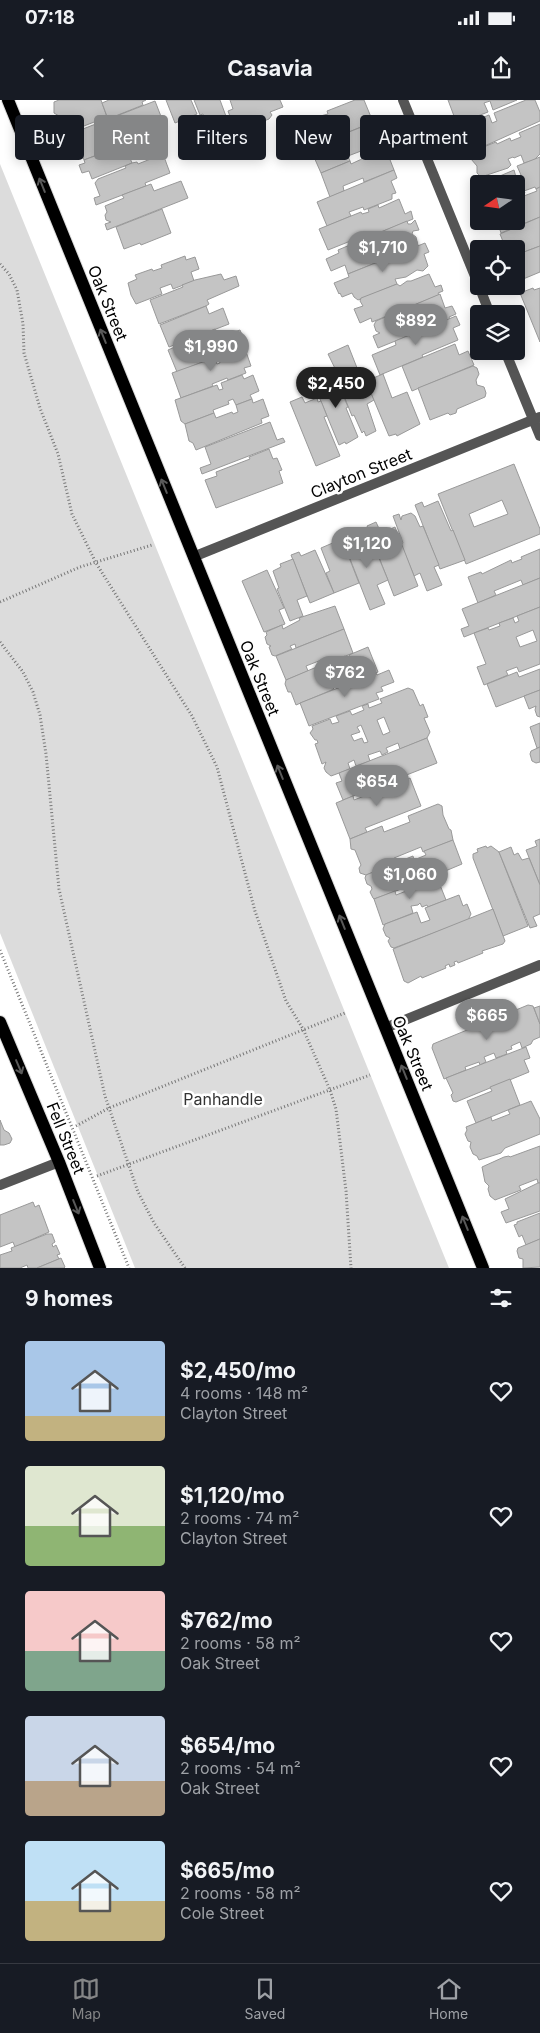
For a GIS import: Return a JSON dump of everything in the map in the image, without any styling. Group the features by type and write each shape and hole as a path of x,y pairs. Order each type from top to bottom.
{"main road":[{"name":"Oak Street","path":"8,100 483,1268"},
{"name":"Fell Street","path":"0,1022 59,1162 100,1268"}],"street":[{"path":"403,100 470,264"},
{"path":"509,360 537,418 540,436"},
{"name":"Clayton Street","path":"194,557 537,418"},
{"path":"385,1028 540,964"},
{"path":"0,1185 59,1162"}],"path":[{"path":"0,264 9,274 17,290 23,324 24,353 40,408 58,454 72,514 96,563 192,716 217,767 255,911 286,1001 303,1029 330,1090 336,1109 345,1182 351,1268"},
{"path":"0,602 80,567 152,544"},
{"path":"0,642 24,672 40,715 46,754 58,889 109,1108 130,1164 138,1192 154,1223 185,1268"},
{"path":"0,950 130,1268"},
{"path":"76,1126 109,1108 345,1013"},
{"path":"97,1176 370,1075"}],"green space":[{"name":"Panhandle","path":"0,164 449,1268 135,1268 0,933"}],"building":[{"path":"59,100 101,100 106,115 94,115 94,122 84,126 84,115 57,115 54,113 54,102"},
{"path":"109,100 146,100 142,102 143,105 118,115 106,115 102,103"},
{"path":"166,100 191,100 197,114 178,115 178,122 175,123"},
{"path":"194,100 220,100 226,115 203,114 200,115"},
{"path":"230,100 280,100 283,107 270,112 272,115 266,120 266,115 230,115 228,111 233,109"},
{"path":"355,100 364,100 370,115 360,115 360,127 350,131 350,115 324,115 328,114 327,111"},
{"path":"448,100 517,100 493,110 490,101 484,103 488,112 480,115 454,115"},
{"path":"526,100 535,100 540,112 540,121 486,145 486,116 489,115 492,123 497,121 494,113"},
{"path":"155,101 160,115 119,115"},
{"path":"540,124 540,154 534,160 524,163 521,155 508,159 511,165 508,168 487,175 479,175 477,173 477,166 472,160 486,160 486,146 496,142 497,144 510,138 511,141 521,137 519,133"},
{"path":"94,125 94,156 84,160 84,129"},
{"path":"360,128 360,151 350,155 350,132"},
{"path":"94,156 94,160 131,160 132,163 92,179 89,171 82,173 79,165 85,163 84,160"},
{"path":"540,157 540,187 525,191 525,175 521,175 517,166"},
{"path":"148,160 165,160 170,173 145,183 146,186 96,205 94,198 100,196 95,183 98,179 126,168 125,166 132,163 137,162 138,164"},
{"path":"315,160 350,160 350,161 321,173"},
{"path":"360,160 390,160 394,170 364,182 363,178 343,186 344,191 330,197 321,173 350,161 351,164"},
{"path":"394,170 397,178 391,181 396,193 392,194 392,199 364,210 363,207 349,212 351,216 327,226 317,202"},
{"path":"514,170 515,175 502,175"},
{"path":"181,181 188,198 107,230 105,224 111,222 106,220 105,215 107,212 105,206 124,198 122,195 151,184 154,191"},
{"path":"540,187 540,217 525,223 525,196 537,191 536,189"},
{"path":"399,199 405,214 411,211 413,219 354,243 353,240 328,250 319,229 361,212 362,214 369,212 368,209 378,205 379,208"},
{"path":"162,209 171,233 141,245 140,243 124,249 116,227"},
{"path":"540,217 540,246 525,252 525,240 502,240 500,234 509,230 525,230 525,223"},
{"path":"415,220 419,230 413,231 412,234 416,237 418,246 348,274 345,265 331,271 326,259 339,253 338,250 407,221 408,224 411,224"},
{"path":"425,243 429,252 424,254 428,266 423,271 417,270 406,277 395,279 397,284 358,300 352,293 342,297 339,294 334,283 349,277 348,274"},
{"path":"540,246 540,272 525,278 525,252"},
{"path":"185,256 186,260 195,257 199,269 191,272 194,281 173,289 171,284 160,288 162,294 136,304 128,283 137,279 135,275 152,269 153,271 162,268 161,265"},
{"path":"221,274 224,280 236,276 239,286 207,300 209,304 206,306 159,324 150,300 183,287 182,285 195,280"},
{"path":"429,274 435,287 441,285 443,291 438,293 439,295 372,322 371,318 360,323 354,309 363,306 360,301 361,298 397,284 400,286 407,281"},
{"path":"540,288 540,342 521,295 525,295 525,291"},
{"path":"440,294 445,308 452,306 456,314 449,317 450,319 378,348 373,336 380,333 376,331 374,325 376,321"},
{"path":"206,306 209,314 223,308 229,324 169,347 160,325"},
{"path":"456,316 460,325 453,328 458,340 380,375 372,355 396,345 395,341"},
{"path":"215,329 218,337 240,330 246,345 177,372 168,350"},
{"path":"455,344 459,355 468,351 470,360 474,365 412,391 402,366"},
{"path":"348,345 361,378 364,376 374,400 367,404 376,431 366,436 364,431 362,433 354,415 352,416 342,391 345,389 328,354"},
{"path":"244,346 251,366 244,368 246,373 228,380 227,378 212,384 213,386 181,398 172,373 214,358 217,364 220,363 218,356"},
{"path":"473,366 477,368 479,374 476,380 477,385 484,387 485,397 457,409 456,413 450,415 448,413 430,420 418,388"},
{"path":"334,373 358,437 346,444 345,442 339,445 313,382"},
{"path":"383,374 392,398 407,392 420,424 397,436 396,434 389,436 366,381"},
{"path":"242,375 244,379 253,375 259,391 250,395 252,399 236,405 233,399 228,401 229,404 213,410 214,413 185,424 181,421 175,400 217,385 219,390 223,389 221,383"},
{"path":"302,397 305,403 317,398 318,402 321,401 327,416 324,417 340,456 316,466 290,402"},
{"path":"252,399 253,403 263,399 269,416 261,419 262,423 196,450 193,443 189,441 185,424 214,413 216,418 232,412 233,414 238,412 236,405"},
{"path":"270,422 277,440 283,438 285,442 202,474 200,468 211,464 205,447"},
{"path":"269,449 273,459 277,458 282,470 279,471 283,483 216,508 205,480 217,476 216,472 250,459 249,457"},
{"path":"514,464 540,529 540,534 466,564 438,494","holes":["502,500 508,514 474,527 469,514"]},
{"path":"438,501 451,531 453,530 465,560 440,569 415,505 422,502 424,507"},
{"path":"411,513 415,516 420,527 423,526 439,565 434,567 442,585 427,591 420,573 414,576 401,544 403,543 393,516 399,514 401,520 402,516"},
{"path":"376,522 381,533 395,527 418,586 394,596 367,526"},
{"path":"352,531 358,544 371,539 388,580 377,585 385,604 370,610 342,535"},
{"path":"341,537 359,583 334,593 326,573 330,571 321,548"},
{"path":"540,549 540,578 523,585 521,580 494,591 496,595 478,603 468,577 481,572 482,574 511,560 512,563"},
{"path":"315,550 334,593 310,603 291,555 299,552 301,556"},
{"path":"293,559 307,596 297,600 303,616 290,621 277,589 279,588 273,571 281,567 280,564"},
{"path":"267,570 284,608 279,610 285,624 264,632 242,581"},
{"path":"540,578 540,607 464,637 461,629 469,626 462,609"},
{"path":"335,606 344,629 296,648 295,644 290,646 292,649 275,656 272,655 269,647 271,646 267,644 265,637 267,635 266,632 282,625 283,629 300,620 299,618"},
{"path":"540,607 540,664 519,672 517,667 506,671 508,675 484,685 477,667 486,664 474,633 500,626 499,623 513,618 515,623 519,621 517,616","holes":["533,630 537,641 520,647 516,637"]},
{"path":"344,629 353,653 331,662 329,657 306,666 308,671 286,680 276,656"},
{"path":"368,647 378,672 348,684 344,675 340,677 342,682 332,686 334,689 296,705 291,692 288,692 285,684 286,680 319,666 321,671 334,666 332,661 345,656 346,659 350,657 349,655"},
{"path":"540,669 540,690 496,707 487,684 517,672 519,677"},
{"path":"389,670 394,682 381,687 383,691 376,693 379,699 309,726 300,703 376,673 377,675"},
{"path":"408,688 413,690 420,706 423,704 428,717 424,718 430,732 427,738 400,749 398,743 386,748 388,752 382,755 380,751 368,755 370,761 356,766 354,760 348,763 350,769 331,776 324,768 326,762 322,764 315,744 318,743 317,740 310,733 313,729 312,726 330,719 332,724 339,722 336,716 350,711 352,715 364,710 362,706 368,704 369,708 382,703 380,699","holes":["384,717 390,732 383,735 377,720","361,725 368,742 364,743 362,738 354,741 351,735 360,732 357,727"]},
{"path":"540,690 540,717 537,716 536,706 529,709 524,696"},
{"path":"540,723 540,747 537,748 530,727"},
{"path":"427,738 437,763 343,800 336,783 342,781 339,773"},
{"path":"540,747 540,762 536,763 532,761 530,754 531,751"},
{"path":"410,778 421,806 365,828 367,832 350,839 336,803 353,796 354,800"},
{"path":"438,804 442,806 443,815 451,830 453,840 423,852 421,847 394,858 396,863 366,875 360,873 359,868 361,865 355,850 351,849 350,839 382,826 384,832 410,822 408,816"},
{"path":"540,839 540,885 526,850 537,846 535,841"},
{"path":"453,840 462,864 431,877 429,872 402,882 404,888 373,898 370,892 371,886 367,884 365,878 366,875 413,856 414,860 426,855 424,851"},
{"path":"486,846 487,848 491,846 499,852 528,926 503,936 473,858 473,854 478,852 477,849"},
{"path":"511,847 514,855 518,853 522,860 529,858 540,885 540,914 533,917 537,926 530,928 499,852"},
{"path":"436,875 446,900 428,907 427,905 422,907 420,903 411,906 413,913 383,925 374,899 395,891 396,895 414,888 413,884"},
{"path":"459,895 463,906 467,904 471,914 468,920 394,948 391,947 388,941 390,938 386,936 383,929 385,924 417,912 421,923 430,920 425,908"},
{"path":"493,909 505,941 503,944 482,951 483,953 458,963 457,961 454,962 455,965 450,967 449,964 445,966 446,968 422,978 421,976 408,983 404,981 393,949"},
{"path":"528,1005 533,1006 540,1024 540,1037 522,1048 520,1042 511,1046 512,1049 506,1051 507,1054 496,1058 494,1053 484,1057 486,1062 480,1065 479,1062 465,1067 466,1070 444,1079 432,1048 433,1044"},
{"path":"540,1006 540,1024 534,1008"},
{"path":"526,1047 530,1058 524,1060 529,1072 456,1102 453,1101 451,1095 453,1093 446,1078"},
{"path":"510,1079 520,1105 476,1123 467,1101 492,1091 490,1087"},
{"path":"531,1101 540,1119 540,1134 505,1148 501,1153 479,1160 473,1154 470,1147 471,1142 468,1141 465,1134 466,1127 491,1117 492,1121 510,1114 508,1110"},
{"path":"0,1120 4,1130 9,1133 12,1139 10,1143 4,1145 0,1145"},
{"path":"540,1146 540,1183 538,1183 537,1179 519,1186 521,1190 495,1200 490,1196 489,1186 485,1182 482,1167 504,1157 510,1157"},
{"path":"540,1183 540,1211 506,1223 501,1212 509,1209 505,1199"},
{"path":"33,1202 35,1207 39,1205 49,1232 15,1247 13,1242 0,1247 0,1215"},
{"path":"540,1213 540,1239 526,1245 522,1235 519,1237 514,1225"},
{"path":"47,1234 52,1234 55,1242 52,1244 53,1247 56,1245 60,1254 57,1255 59,1259 37,1268 28,1268 27,1265 20,1268 0,1268 0,1255 12,1251 11,1248"},
{"path":"540,1239 540,1267 523,1268 523,1259 519,1258 518,1248"},
{"path":"61,1258 64,1268 37,1268"}]}
